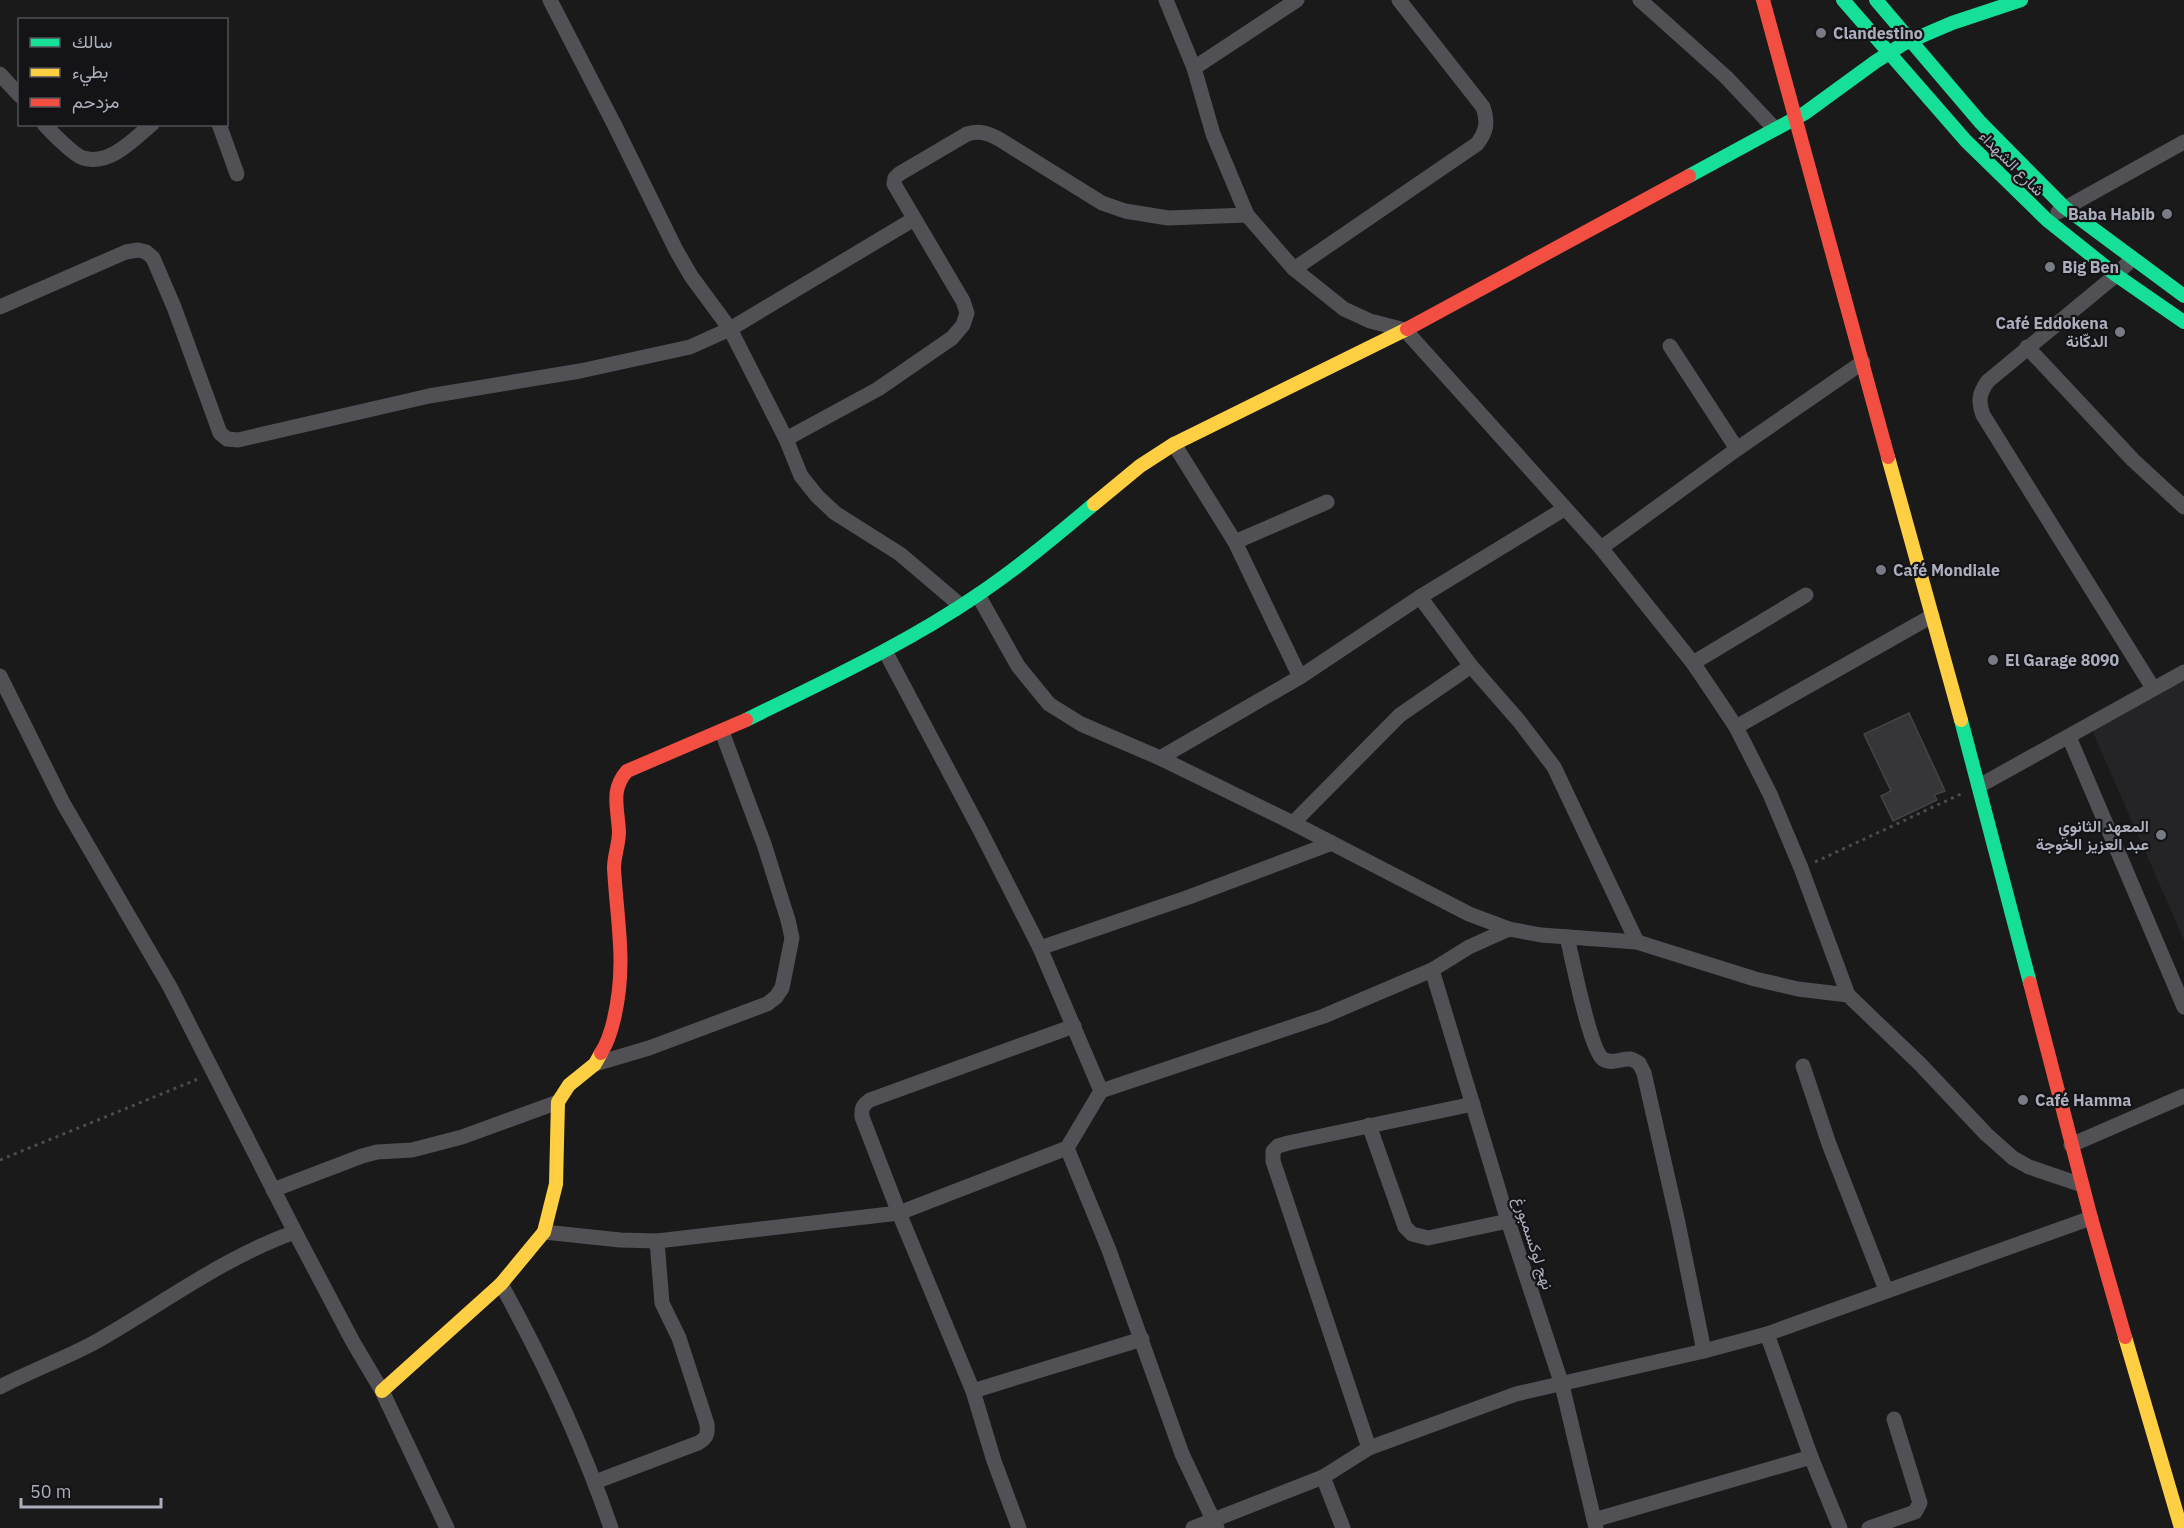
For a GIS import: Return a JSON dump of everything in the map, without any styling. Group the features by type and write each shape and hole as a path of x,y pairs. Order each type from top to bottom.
{"street":[{"path":"550,0 676,250 691,276 730,329 786,439 801,476 817,496 836,513 900,554 960,605"},
{"path":"1166,0 1194,68 1213,134 1247,215 1294,269 1344,309 1370,321 1404,330 1600,548 1693,663 1736,727 1770,794 1801,868 1848,995 1920,1064 1986,1134 2013,1158 2029,1167 2082,1185"},
{"path":"1194,68 1297,0"},
{"path":"1294,269 1477,144 1486,129 1487,119 1483,107 1399,0"},
{"path":"1640,0 1726,77 1775,129"},
{"path":"1763,0 1979,786 2071,1145 2181,1528"},
{"name":"شارع الشهداء","path":"1843,0 1966,141 2047,220 2116,275 2184,322"},
{"name":"شارع الشهداء","path":"1876,0 1980,122 2064,207 2184,296"},
{"path":"382,1391 501,1284 544,1232 556,1184 558,1102 569,1085 595,1064 608,1042 620,993 622,954 614,865 619,835 616,788 619,780 627,771 722,732 885,651 978,595 1035,553 1140,466 1174,444 1404,330 1775,129 1797,120 1888,52 1910,40 2021,0"},
{"path":"0,74 18,94"},
{"path":"1925,92 1942,79"},
{"path":"46,126 82,158 105,158 149,126"},
{"path":"220,126 237,174"},
{"path":"786,439 878,388 952,338 963,326 967,313 963,302 894,184 899,174 967,134 976,131 985,132 1102,203 1125,211 1168,218 1247,215"},
{"path":"2047,220 2064,207 2184,142"},
{"path":"0,307 126,252 138,250 146,252 153,258 174,307 220,433 232,440 429,396 580,371 690,347 730,329 914,219"},
{"path":"2132,259 2116,275 1988,381 1981,390 1979,398 1983,415 2153,688"},
{"path":"1670,346 1737,449"},
{"path":"2027,347 2133,460 2184,507"},
{"path":"1600,548 1863,362"},
{"path":"1174,444 1235,542 1300,677"},
{"path":"1235,542 1327,502"},
{"path":"1160,758 1300,677 1420,597 1564,509"},
{"path":"978,595 1018,666 1049,704 1081,724 1160,758 1293,823 1468,914 1509,929 1541,935 1637,942 1755,979 1798,989 1848,995"},
{"path":"1693,663 1806,595"},
{"path":"1420,597 1471,666 1519,721 1554,767 1637,942"},
{"path":"1736,727 1932,616"},
{"path":"885,651 1040,948 1101,1091"},
{"path":"1293,823 1400,715 1471,666"},
{"path":"1979,786 2184,672"},
{"path":"0,676 63,802 148,947 295,1232 353,1342 382,1391 447,1528"},
{"path":"595,1064 649,1048 767,1004 782,988 792,938 789,920 764,844 722,732"},
{"path":"2068,737 2184,1006"},
{"path":"1040,948 1189,897 1332,843"},
{"path":"544,1232 609,1239 657,1241 898,1213 1067,1148 1101,1091 1324,1016 1432,970 1469,947 1509,929"},
{"path":"1567,937 1597,1053 1603,1060 1611,1062 1630,1059 1639,1063 1644,1073 1678,1222 1704,1351"},
{"name":"نهج لوكسمبورغ","path":"1432,970 1508,1221 1562,1385 1595,1524"},
{"path":"1019,1528 994,1461 974,1392 898,1213 862,1117 864,1104 1074,1026"},
{"path":"1803,1066 1829,1144 1886,1290"},
{"path":"2071,1145 2184,1096"},
{"path":"273,1190 362,1156 377,1152 412,1150 462,1137 558,1102"},
{"path":"1368,1448 1273,1151 1278,1146 1473,1104"},
{"path":"1369,1125 1405,1227 1412,1234 1428,1238 1508,1221"},
{"path":"1067,1148 1109,1250 1182,1454 1215,1524"},
{"path":"1193,1528 1215,1524 1323,1477 1368,1448 1516,1394 1562,1385 1767,1334 2091,1218"},
{"path":"0,1387 96,1342 224,1265 260,1246 295,1232"},
{"path":"595,1482 698,1443 708,1433 679,1338 662,1303 657,1241"},
{"path":"501,1284 530,1336 560,1400 595,1482 611,1528"},
{"path":"1767,1334 1811,1457 1840,1528"},
{"path":"974,1392 1142,1339"},
{"path":"1869,1528 1915,1512 1920,1503 1894,1419"},
{"path":"1595,1524 1811,1457"},
{"path":"1323,1477 1343,1528"}],"path":[{"path":"1801,868 1979,786"},
{"path":"0,1160 214,1072"}],"shaded area":[{"name":"المعهد الثانوي عبد العزيز الخوجة","path":"2184,680 2184,940 2092,730"}],"building":[{"path":"1909,713 1945,791 1934,795 1937,800 1893,821 1881,796 1891,791 1864,734"}],"traffic: fast":[{"path":"1843,0 1966,141 2047,220 2116,275 2184,322"},
{"path":"1876,0 1980,122 2064,207 2184,296"},
{"path":"1689,176 1805,113 1903,44 1952,23 2021,0"},
{"path":"746,720 865,661 951,612 1009,573 1094,504"},
{"path":"1961,720 2030,983"}],"traffic: slow":[{"path":"1094,504 1140,466 1174,444 1407,329"},
{"path":"1888,457 1961,720"},
{"path":"382,1391 501,1284 544,1232 556,1184 558,1102 569,1085 595,1064 601,1053"},
{"path":"2125,1337 2181,1528"}],"traffic: jam":[{"path":"1763,0 1888,457"},
{"path":"1407,329 1689,176"},
{"path":"601,1053 613,1024 620,980 621,961 614,868 619,836 616,800 618,785 627,771 746,720"},
{"path":"2030,983 2091,1218 2125,1337"}],"place":[{"name":"Clandestino","path":"1821,33"},
{"name":"Baba Habib","path":"2167,214"},
{"name":"Big Ben","path":"2050,267"},
{"name":"Café Eddokena الدكّانة","path":"2120,332"},
{"name":"Café Mondiale","path":"1881,570"},
{"name":"El Garage 8090","path":"1993,660"},
{"name":"المعهد الثانوي عبد العزيز الخوجة","path":"2161,835"},
{"name":"Café Hamma","path":"2023,1100"}]}
